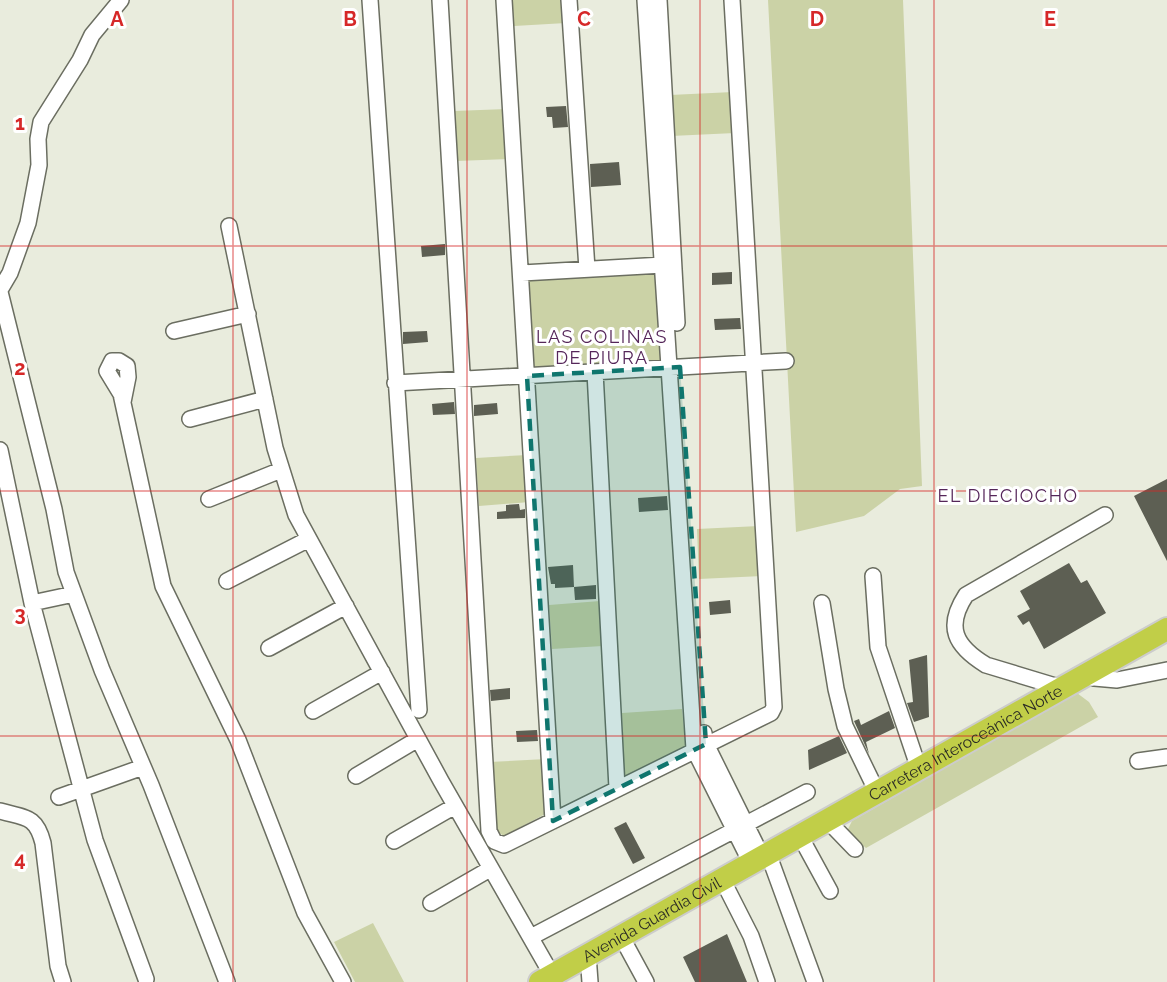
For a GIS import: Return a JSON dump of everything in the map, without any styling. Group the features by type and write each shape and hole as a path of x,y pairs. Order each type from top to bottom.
{"highway":[{"name":"Carretera Interoceánica Norte","path":"761,858 1167,629"},
{"name":"Avenida Guardia Civil","path":"546,979 761,858"}],"street":[{"path":"121,0 92,35 80,60 41,122 38,139 39,165 28,223 10,273 0,291 7,350 54,510 66,572 227,982"},
{"path":"370,0 419,710"},
{"path":"440,0 489,835 497,843 508,844 700,746 771,713 774,707 732,0"},
{"path":"504,0 554,821"},
{"path":"569,0 587,269"},
{"path":"645,0 663,265 675,367"},
{"path":"659,0 675,367 701,716 700,746 740,827 761,858 815,982"},
{"path":"230,226 281,470 296,516 490,869 531,937 546,979"},
{"path":"522,273 663,265"},
{"path":"174,331 248,314"},
{"path":"395,383 786,361"},
{"path":"595,372 617,788"},
{"path":"190,419 265,399"},
{"path":"123,402 164,586 238,740 305,913 343,982"},
{"path":"0,450 33,603 95,840 146,979"},
{"path":"209,499 281,470"},
{"path":"1062,688 986,665 975,658 958,640 954,616 966,595 1106,515"},
{"path":"227,581 309,539"},
{"path":"873,576 878,647 919,769"},
{"path":"33,603 74,594"},
{"path":"822,603 844,726 877,792"},
{"path":"270,648 346,606"},
{"path":"1083,676 1117,680 1167,670"},
{"path":"313,711 382,672"},
{"path":"356,776 418,739"},
{"path":"1138,761 1167,757"},
{"path":"59,797 143,767"},
{"path":"531,937 807,792"},
{"path":"394,840 455,806"},
{"path":"0,811 32,819 38,826 43,843 58,966 63,982"},
{"path":"827,820 855,849"},
{"path":"800,836 830,891"},
{"path":"431,903 490,869"},
{"path":"722,879 751,936 767,982"},
{"path":"621,936 646,982"},
{"path":"588,955 590,982"}],"highlighted area":[{"path":"680,367 706,744 553,821 527,376"}],"green space":[{"path":"512,0 565,0 566,23 514,26"},
{"path":"768,0 903,0 922,486 900,489 864,516 796,532"},
{"path":"733,92 735,133 671,136 670,95"},
{"path":"507,109 509,159 456,161 454,111"},
{"path":"657,271 662,363 533,370 528,278"},
{"path":"527,455 530,502 479,506 476,458"},
{"path":"759,526 762,576 699,579 697,529"},
{"path":"600,601 603,646 552,649 549,605"},
{"path":"1077,693 1089,702 1098,717 866,848 847,831 852,821"},
{"path":"682,709 686,749 624,779 622,713"},
{"path":"546,759 549,812 504,836 493,829 489,762"},
{"path":"373,923 404,982 355,982 334,942"}],"building":[{"path":"566,106 568,127 553,128 552,117 547,117 546,107"},
{"path":"619,162 621,185 591,187 590,164"},
{"path":"445,244 445,255 422,257 421,246"},
{"path":"732,272 732,284 712,285 712,273"},
{"path":"740,318 741,329 715,330 714,319"},
{"path":"427,331 428,342 403,344 403,332"},
{"path":"454,402 455,414 433,415 432,404"},
{"path":"497,403 498,414 474,416 474,405"},
{"path":"1167,479 1167,561 1134,496"},
{"path":"667,496 668,510 639,512 638,498"},
{"path":"519,504 520,510 525,509 525,518 497,519 497,512 506,511 506,505"},
{"path":"1069,563 1081,583 1087,580 1106,613 1044,649 1029,621 1023,625 1017,616 1030,609 1020,591"},
{"path":"573,565 574,587 555,588 555,584 551,584 548,567"},
{"path":"596,585 596,599 575,600 574,587"},
{"path":"730,600 731,613 710,615 709,602"},
{"path":"927,655 929,717 914,722 907,703 913,702 909,660"},
{"path":"510,688 510,699 491,701 490,690"},
{"path":"889,711 895,728 866,742 869,754 854,721 859,719 861,725"},
{"path":"537,730 538,741 517,742 516,731"},
{"path":"839,736 847,753 809,770 808,750"},
{"path":"626,822 645,858 633,864 614,828"},
{"path":"727,934 747,982 695,982 683,957"}],"district":[{"name":"LAS COLINAS DE PIURA","path":"602,347"},
{"name":"EL DIECIOCHO","path":"1008,496"}]}
